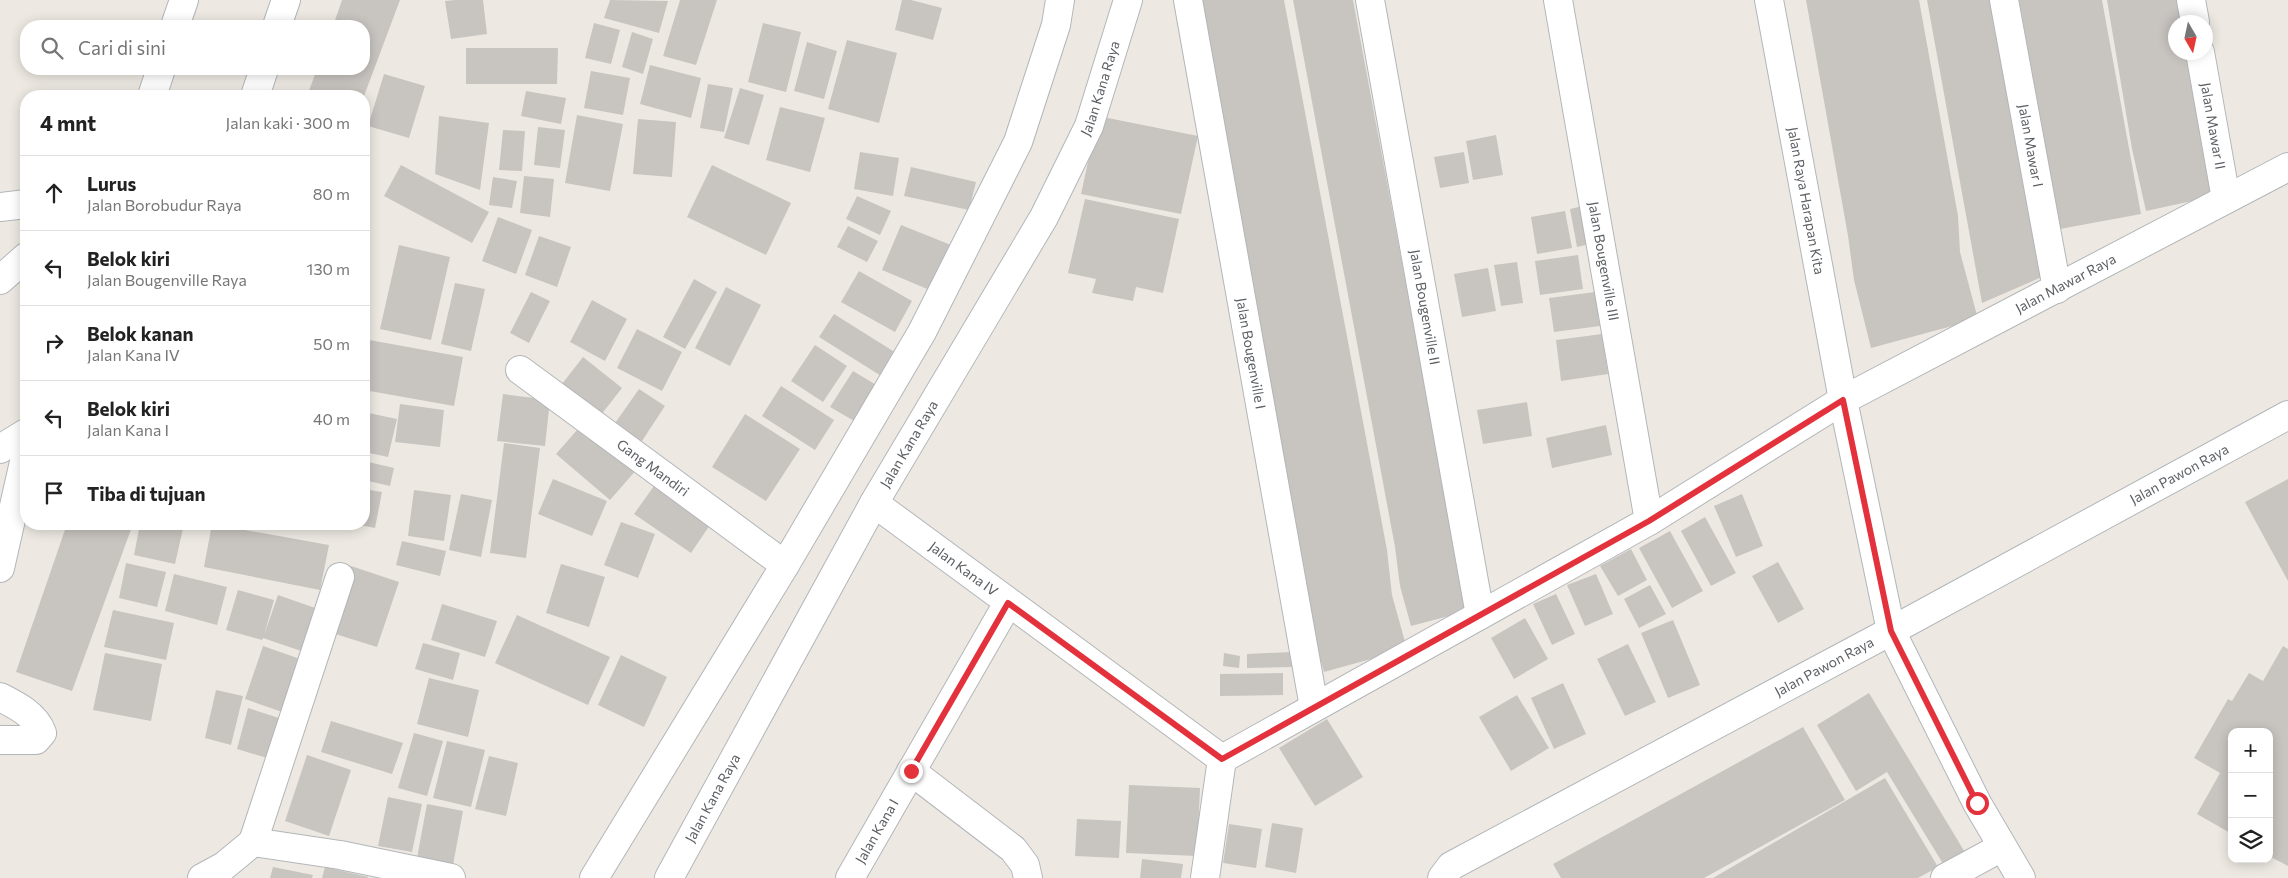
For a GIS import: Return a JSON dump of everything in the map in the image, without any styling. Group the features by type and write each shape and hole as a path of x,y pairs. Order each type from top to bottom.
{"street":[{"path":"177,20 184,0"},
{"path":"280,20 286,0"},
{"path":"594,878 785,565 922,332 1018,142 1056,25 1060,0"},
{"name":"Jalan Kana Raya","path":"669,878 874,503 1044,218 1089,126 1128,0"},
{"name":"Jalan Bougenville I","path":"1188,0 1314,707"},
{"name":"Jalan Bougenville II","path":"1370,0 1480,615"},
{"name":"Jalan Bougenville III","path":"1558,0 1649,521"},
{"name":"Jalan Raya Harapan Kita","path":"1769,0 1843,400 1891,631 2002,847 2021,878"},
{"name":"Jalan Mawar I","path":"2004,0 2057,289"},
{"path":"2191,0 2194,15"},
{"name":"Jalan Mawar II","path":"2201,60 2226,199"},
{"path":"154,90 159,75"},
{"path":"257,90 262,75"},
{"name":"Jalan Mawar Raya","path":"1222,759 1649,521 1843,400 2288,166"},
{"path":"0,207 20,205"},
{"path":"0,280 20,262"},
{"name":"Gang Mandiri","path":"520,370 785,565"},
{"name":"Jalan Pawon Raya","path":"1442,878 1451,866 1891,631 2288,415"},
{"path":"0,448 20,436"},
{"path":"0,568 20,480"},
{"name":"Jalan Kana IV","path":"874,503 1222,759"},
{"path":"202,878 224,866 253,842 340,577"},
{"name":"Jalan Kana I","path":"850,878 1008,603"},
{"path":"0,697 18,706 38,723 42,733 36,740 0,740"},
{"path":"1205,878 1222,759"},
{"path":"911,771 1013,849 1026,871"},
{"path":"253,842 340,855 451,878"},
{"path":"1945,878 2002,847"}],"building":[{"path":"342,0 400,0 366,90 309,90 315,75 370,75 370,20 335,20"},
{"path":"483,0 487,34 451,39 445,1"},
{"path":"610,0 668,1 659,33 604,18"},
{"path":"680,0 717,0 696,65 663,56"},
{"path":"902,0 911,0 942,8 933,40 895,30"},
{"path":"1197,0 1284,0 1387,550 1392,595 1407,649 1324,672 1309,618 1303,565"},
{"path":"1293,0 1353,0 1438,456 1457,570 1468,611 1411,626 1400,586 1395,547"},
{"path":"1806,0 1919,0 1958,216 1960,252 1978,319 1871,348 1854,280 1848,236"},
{"path":"1927,0 2000,0 2049,274 1982,303"},
{"path":"2019,0 2102,0 2141,214 2060,229"},
{"path":"2107,0 2185,0 2188,15 2168,15 2168,60 2195,60 2220,195 2146,211 2132,149"},
{"path":"594,23 620,30 611,64 585,58"},
{"path":"763,23 801,32 786,92 748,82"},
{"path":"632,32 653,39 643,74 622,67"},
{"path":"847,40 897,53 879,123 828,109"},
{"path":"807,42 837,51 824,99 794,91"},
{"path":"466,48 558,48 557,84 466,84"},
{"path":"650,65 701,78 691,118 640,104"},
{"path":"591,71 630,78 623,115 584,108"},
{"path":"384,74 425,86 409,138 370,127 370,120"},
{"path":"708,84 733,88 724,132 700,128"},
{"path":"740,88 764,95 749,145 724,138"},
{"path":"526,91 566,98 561,124 521,116"},
{"path":"780,107 825,118 810,172 766,160"},
{"path":"577,115 623,124 610,191 565,183"},
{"path":"439,116 489,123 480,190 435,174"},
{"path":"1098,116 1198,136 1181,214 1081,194"},
{"path":"638,119 676,122 672,177 633,174"},
{"path":"538,127 565,130 560,168 534,165"},
{"path":"503,130 525,131 522,171 499,170"},
{"path":"1496,135 1503,175 1473,180 1466,141"},
{"path":"860,152 899,158 893,196 854,189"},
{"path":"1464,152 1469,183 1440,188 1434,157"},
{"path":"401,165 489,212 472,243 384,196"},
{"path":"712,165 791,203 766,255 687,217"},
{"path":"911,167 976,182 969,210 904,196"},
{"path":"524,176 554,179 550,217 520,213"},
{"path":"493,177 517,181 512,208 489,205"},
{"path":"857,196 891,211 880,235 846,219"},
{"path":"1085,199 1179,219 1163,293 1136,287 1133,301 1092,293 1096,279 1068,273"},
{"path":"1583,206 1590,244 1577,247 1570,209"},
{"path":"1565,211 1572,248 1537,254 1531,217"},
{"path":"498,217 532,230 516,274 482,261"},
{"path":"901,225 951,245 932,291 882,270"},
{"path":"848,226 878,241 867,262 837,247"},
{"path":"539,236 571,247 557,287 525,275"},
{"path":"399,245 450,257 431,340 380,329"},
{"path":"1578,255 1583,289 1540,295 1535,261"},
{"path":"1517,262 1523,303 1501,306 1494,265"},
{"path":"1488,268 1496,311 1462,317 1454,274"},
{"path":"859,271 912,301 895,332 841,302"},
{"path":"694,279 717,292 685,349 663,337"},
{"path":"455,283 485,289 471,351 441,344"},
{"path":"726,287 761,305 730,366 695,348"},
{"path":"531,292 550,301 529,343 510,333"},
{"path":"1595,292 1600,326 1554,332 1549,298"},
{"path":"592,300 627,319 605,361 570,342"},
{"path":"834,314 901,356 886,379 819,337"},
{"path":"637,329 682,352 662,391 617,368"},
{"path":"1602,334 1608,374 1561,381 1556,340"},
{"path":"370,340 463,357 454,406 370,391"},
{"path":"815,345 847,366 823,402 791,381"},
{"path":"583,357 622,388 597,420 558,389"},
{"path":"853,371 878,386 856,422 830,407"},
{"path":"781,386 834,420 815,450 762,416"},
{"path":"639,389 665,406 640,444 613,426"},
{"path":"503,394 550,400 545,446 497,441"},
{"path":"1527,402 1532,436 1483,444 1477,410"},
{"path":"400,404 444,410 440,447 395,442"},
{"path":"370,413 397,419 388,457 370,453"},
{"path":"745,414 800,449 766,501 712,467"},
{"path":"584,422 638,468 610,500 556,454"},
{"path":"1606,425 1612,455 1552,468 1546,438"},
{"path":"504,443 540,448 526,558 490,553"},
{"path":"370,462 394,468 390,486 370,481"},
{"path":"553,479 607,501 592,536 538,514"},
{"path":"659,479 716,516 691,553 634,514"},
{"path":"2288,479 2288,581 2245,502"},
{"path":"370,490 382,492 375,528 370,527"},
{"path":"414,490 451,495 444,541 408,536"},
{"path":"461,494 492,500 481,557 449,550"},
{"path":"1742,494 1763,546 1736,557 1714,506"},
{"path":"1705,517 1736,573 1711,586 1681,531"},
{"path":"621,522 655,534 638,578 604,565"},
{"path":"65,530 131,530 72,691 16,672"},
{"path":"139,530 183,530 175,564 134,555"},
{"path":"211,530 245,530 329,545 320,590 204,567"},
{"path":"1670,531 1703,591 1672,608 1639,548"},
{"path":"402,541 446,551 440,576 396,565"},
{"path":"1631,549 1647,580 1618,596 1600,566"},
{"path":"1778,562 1804,609 1778,623 1752,576"},
{"path":"126,563 166,572 157,607 119,598"},
{"path":"561,564 605,577 589,627 546,613"},
{"path":"351,566 399,582 377,647 329,632"},
{"path":"174,574 227,587 217,625 165,611"},
{"path":"1596,574 1613,614 1585,626 1567,585"},
{"path":"1650,585 1666,614 1639,628 1624,599"},
{"path":"238,590 274,600 264,635 278,595 318,609 304,652 263,638 262,640 226,630"},
{"path":"1556,594 1575,634 1552,645 1533,604"},
{"path":"442,604 497,621 485,657 431,640"},
{"path":"113,610 174,623 166,660 104,647"},
{"path":"517,615 610,657 588,705 495,663"},
{"path":"1525,618 1548,659 1514,679 1491,638"},
{"path":"1673,620 1700,685 1668,698 1641,633"},
{"path":"423,643 460,653 453,680 415,669"},
{"path":"1628,644 1656,702 1625,716 1597,659"},
{"path":"263,646 303,660 285,713 245,699"},
{"path":"2283,646 2288,649 2288,866 2273,858 2273,728 2228,728 2228,832 2197,814 2220,773 2194,758 2228,699 2232,701 2249,673 2263,681"},
{"path":"1291,652 1292,667 1247,668 1247,654"},
{"path":"105,653 162,664 151,721 93,710"},
{"path":"1224,653 1240,656 1239,668 1223,666"},
{"path":"621,655 667,677 644,727 598,705"},
{"path":"1283,673 1283,695 1220,696 1220,674"},
{"path":"429,678 479,690 468,737 417,724"},
{"path":"1563,683 1586,734 1554,749 1531,698"},
{"path":"216,690 243,696 231,745 205,738"},
{"path":"1869,693 1966,854 1945,867 1887,772 1856,791 1817,725"},
{"path":"1517,695 1549,748 1511,771 1479,717"},
{"path":"248,708 279,718 267,758 237,749"},
{"path":"1327,719 1363,777 1315,806 1279,748"},
{"path":"331,721 403,743 392,774 321,752"},
{"path":"1803,727 1845,800 1704,878 1561,878 1553,864"},
{"path":"414,733 443,741 427,796 398,788"},
{"path":"447,741 485,750 471,807 433,798"},
{"path":"307,755 351,770 329,836 285,821"},
{"path":"489,756 518,763 506,816 475,809"},
{"path":"1885,778 1938,867 1918,878 1713,878"},
{"path":"1129,785 1200,788 1197,856 1126,853"},
{"path":"388,797 422,804 412,852 378,846"},
{"path":"427,804 463,811 453,865 417,858"},
{"path":"1077,819 1121,821 1119,858 1075,856"},
{"path":"1272,823 1303,828 1296,873 1265,867"},
{"path":"1229,824 1262,829 1256,868 1223,863"},
{"path":"1142,859 1183,864 1181,878 1140,878"},
{"path":"273,867 313,875 312,878 270,878"},
{"path":"325,867 368,877 368,878 322,878"}],"route":[{"path":"911,771 1008,603 1222,759 1649,521 1843,400 1891,631 1977,803"}]}
